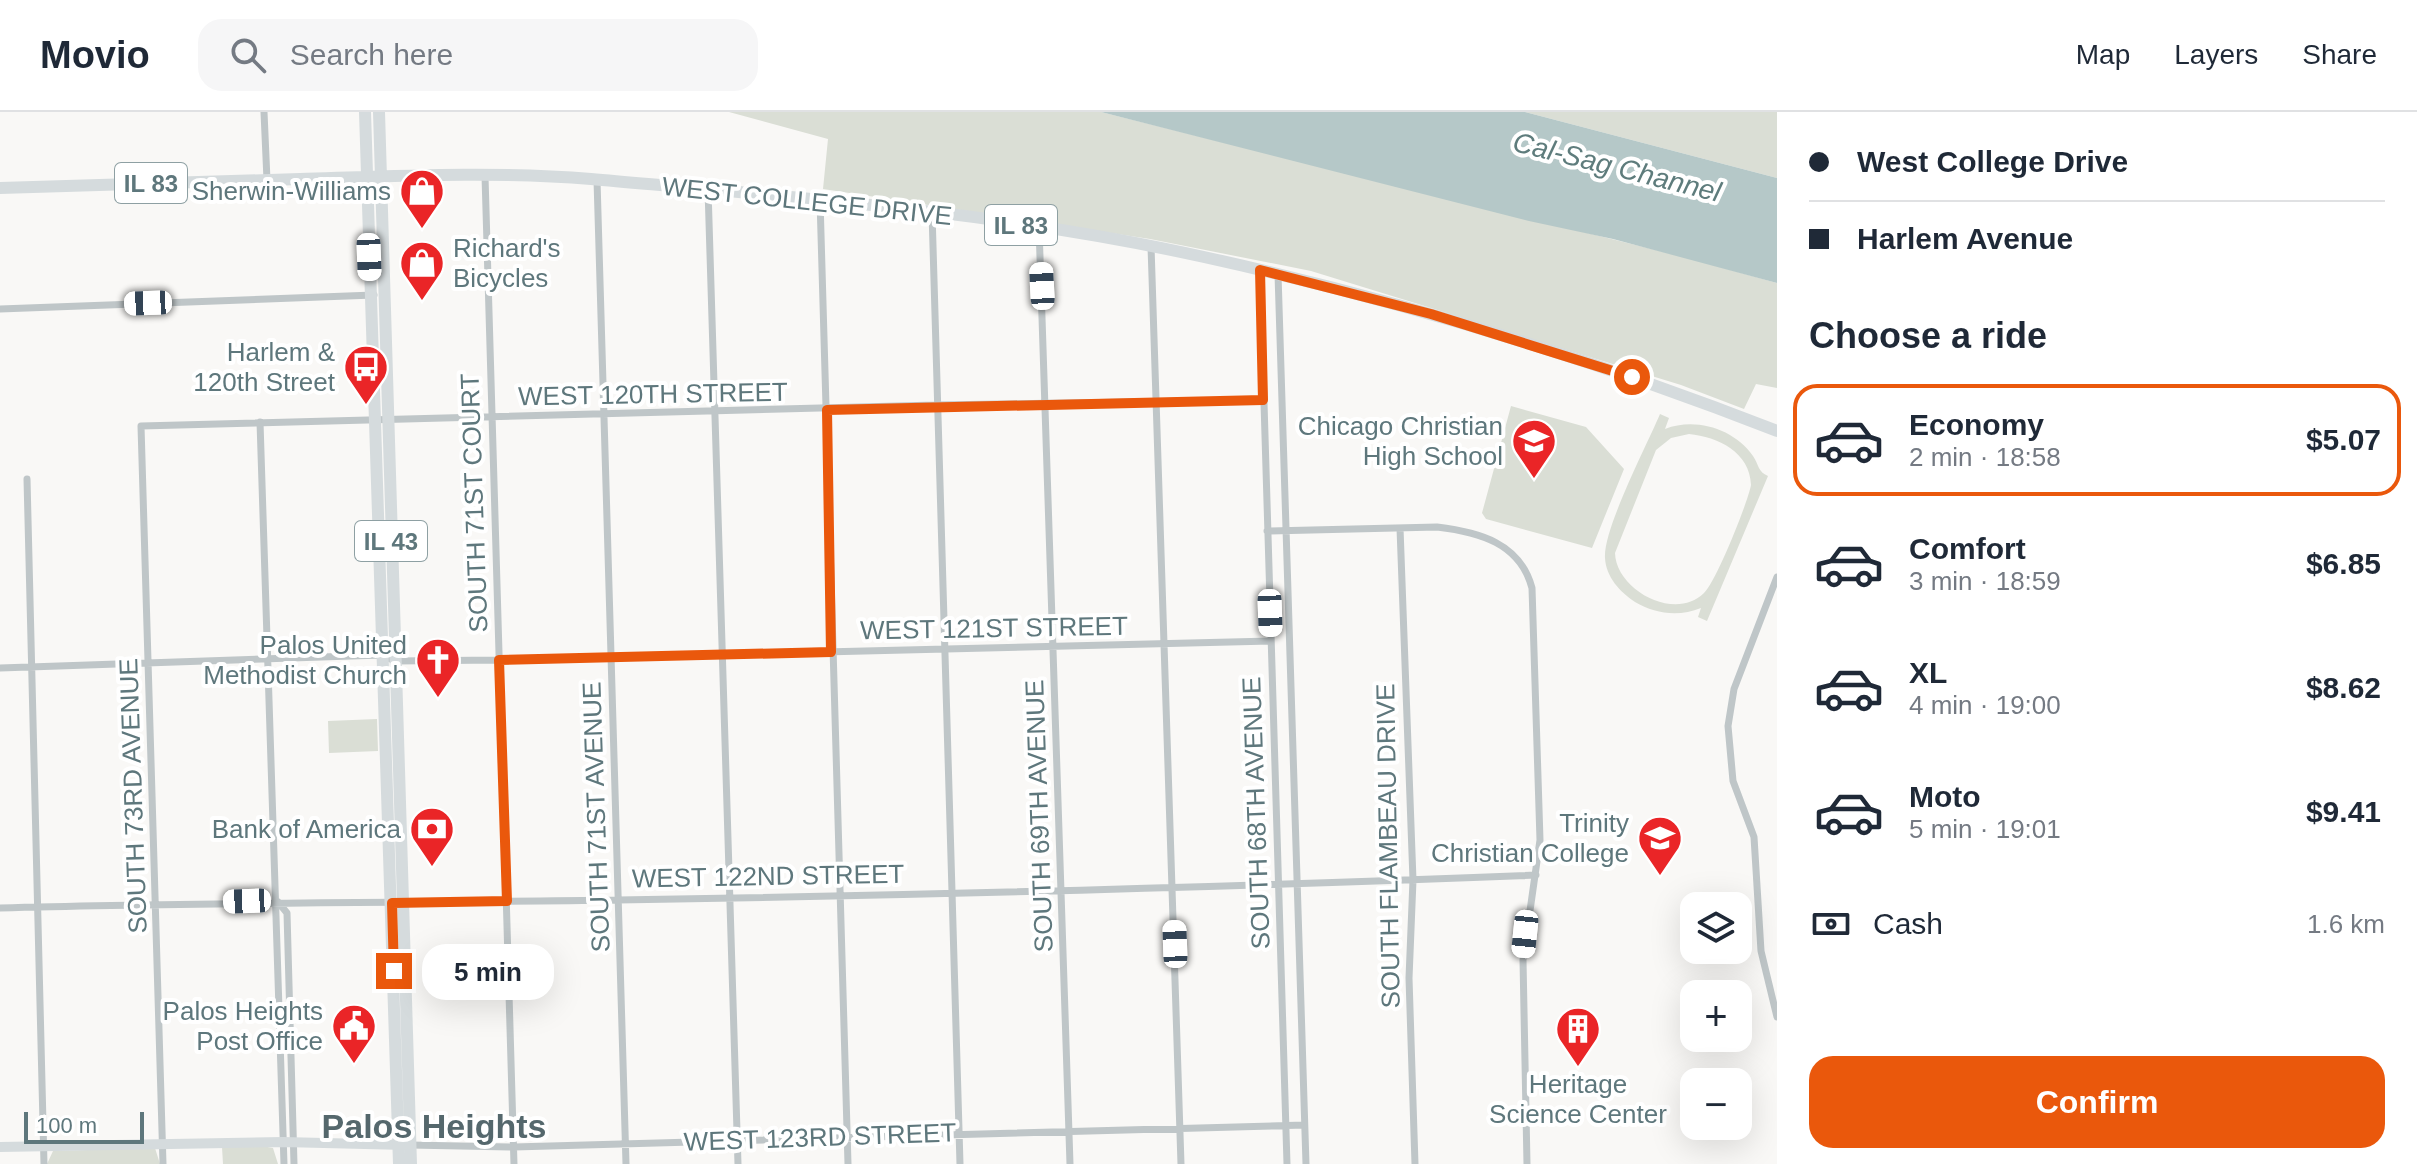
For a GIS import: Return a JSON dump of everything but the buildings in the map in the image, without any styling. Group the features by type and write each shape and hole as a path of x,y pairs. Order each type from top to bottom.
{"main road":[{"name":"IL 43","path":"365,112 370,295 381,419 395,661 396,903"},
{"name":"IL 43","path":"379,112 384,295 382,655 405,1145 411,1164"},
{"name":"WEST COLLEGE DRIVE","path":"0,188 381,176 485,176 597,180 932,212 1151,246 1278,274 1431,314 1581,360 1777,431"},
{"name":"IL 43","path":"399,1164 405,1145"}],"street":[{"path":"264,112 267,180"},
{"name":"SOUTH 71ST COURT","path":"485,176 514,1164"},
{"name":"SOUTH 71ST AVENUE","path":"597,180 626,1164"},
{"path":"708,189 738,1164"},
{"path":"820,200 848,1164"},
{"path":"932,212 960,1164"},
{"name":"SOUTH 69TH AVENUE","path":"1039,227 1070,1164"},
{"path":"1151,246 1181,1164"},
{"name":"SOUTH 68TH AVENUE","path":"1260,270 1287,1164"},
{"path":"1278,274 1306,1164"},
{"path":"0,309 384,295"},
{"name":"WEST 120TH STREET","path":"141,426 936,405 1263,400"},
{"path":"260,422 288,1142 294,1164"},
{"name":"SOUTH 73RD AVENUE","path":"141,426 163,1164"},
{"path":"27,479 44,1164"},
{"name":"SOUTH FLAMBEAU DRIVE","path":"1400,528 1413,880 1409,978 1415,1164"},
{"path":"1267,531 1461,530 1500,544 1518,556 1527,569 1532,588 1540,840 1523,960 1527,1164"},
{"path":"1777,577 1734,689 1728,726 1733,781 1754,837 1761,951 1777,1017"},
{"name":"WEST 121ST STREET","path":"0,668 382,655 395,661 499,660 1271,641"},
{"name":"WEST 122ND STREET","path":"0,908 277,901 618,900 1536,875"},
{"name":"WEST 123RD STREET","path":"0,1147 288,1142 514,1147 737,1138 1304,1125"},
{"path":"284,1164 288,1142"}],"shaded area":[{"path":"729,112 1101,112 1684,257 1777,283 1777,388 1756,384 1744,409 1681,385 1311,271 1150,239 823,189 828,139"},
{"path":"1525,112 1777,112 1777,178"},
{"path":"1511,406 1586,427 1624,469 1592,548 1486,519 1482,513"},
{"path":"1660,414 1669,418 1665,429 1689,424 1725,432 1745,447 1760,470 1768,476 1707,621 1698,617 1701,608 1684,613 1667,613 1635,602 1615,583 1606,565 1606,545 1611,528","holes":["1689,434 1721,443 1739,455 1749,473 1751,485 1731,541 1704,593 1692,601 1663,603 1636,590 1625,579 1615,553 1656,450 1671,438"]},
{"path":"377,719 378,751 329,753 328,721"},
{"path":"222,1147 273,1148 278,1164 223,1164"},
{"path":"155,1148 160,1164 47,1164 53,1151"}],"water":[{"name":"Cal-Sag Channel","path":"1101,112 1525,112 1777,178 1777,283 1613,239 1529,221"}],"place":[{"name":"Sherwin-Williams","path":"422,230"},
{"name":"Richard's Bicycles","path":"422,302"},
{"name":"Harlem & 120th Street","path":"366,406"},
{"name":"Chicago Christian High School","path":"1534,480"},
{"name":"Palos United Methodist Church","path":"438,699"},
{"name":"Bank of America","path":"432,868"},
{"name":"Trinity Christian College","path":"1660,877"},
{"name":"Palos Heights Post Office","path":"354,1065"},
{"name":"Heritage Science Center","path":"1578,1068"}],"district":[{"name":"Palos Heights","path":"434,1126"}],"route":[{"path":"394,971 392,903 507,901 499,660 831,652 827,410 936,405 1263,400 1260,270 1431,314 1632,377"}]}
